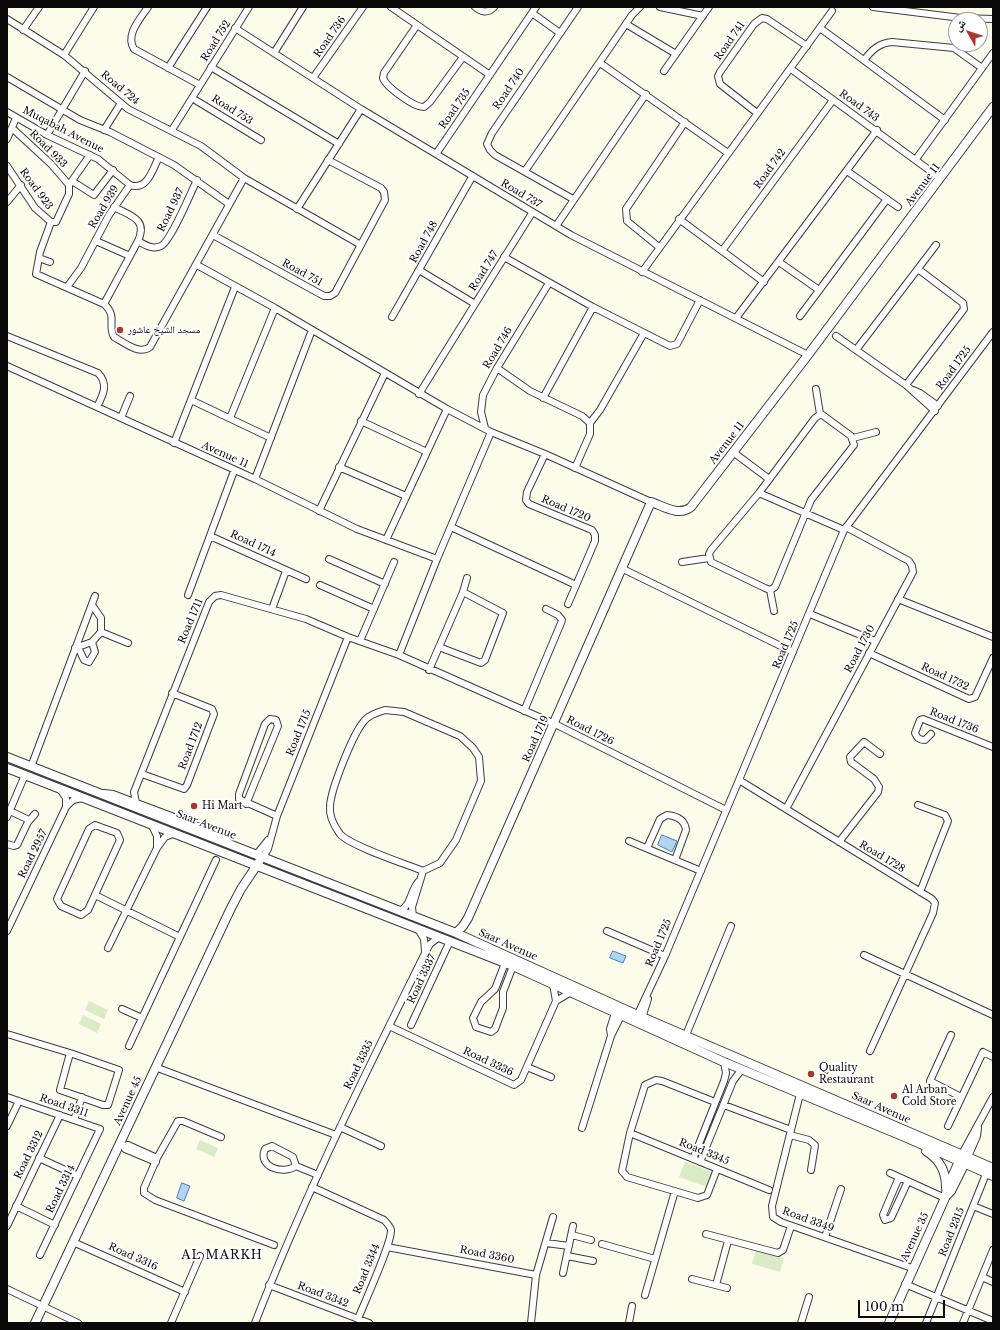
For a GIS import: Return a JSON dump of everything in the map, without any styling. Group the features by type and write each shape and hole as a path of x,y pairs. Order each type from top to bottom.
{"street":[{"path":"23,30 39,7"},
{"path":"64,55 94,7"},
{"path":"148,7 131,33 131,44 138,51 200,85"},
{"path":"168,68 207,7"},
{"name":"Road 752","path":"172,130 249,7"},
{"path":"274,53 303,7"},
{"name":"Road 736","path":"313,78 363,7"},
{"path":"391,7 490,75"},
{"path":"475,7 482,12 487,12 494,7"},
{"name":"Road 735","path":"436,154 536,7"},
{"name":"Road 740","path":"573,199 490,150 487,144 488,138 578,7"},
{"path":"525,171 635,11 640,7"},
{"path":"660,7 704,16"},
{"path":"664,71 709,7"},
{"path":"873,7 961,18 993,20"},
{"path":"642,272 679,218 832,12"},
{"path":"532,13 560,33"},
{"name":"Road 741","path":"757,113 720,84 718,80 720,72 754,24 762,18 767,19 807,46"},
{"name":"Road 724","path":"7,19 64,55 85,71 121,103 145,119 172,130 201,146 244,178"},
{"path":"626,24 676,54"},
{"path":"417,25 384,73 383,78 388,86 417,106 424,107 430,102 463,57"},
{"name":"Road 737","path":"235,28 361,110 532,213 642,272 808,355"},
{"path":"820,28 945,120"},
{"path":"864,60 880,44 892,42 954,48 982,68"},
{"path":"916,159 993,53"},
{"path":"600,63 728,153"},
{"path":"211,67 339,144"},
{"name":"Road 743","path":"791,68 940,178"},
{"path":"47,135 85,71"},
{"name":"Muqabah Avenue","path":"7,77 80,120 104,130 158,159 174,165 229,204"},
{"path":"556,226 646,94"},
{"name":"Road 753","path":"192,98 261,140"},
{"name":"Road 742","path":"722,251 833,100"},
{"path":"104,130 121,103"},
{"name":"Avenue 11","path":"197,265 275,308 446,409 492,432 545,454 651,502 678,512 687,510 733,452 808,355 993,107"},
{"path":"297,209 361,110"},
{"name":"Muqabah Avenue","path":"7,112 47,135 90,155 113,170 130,185"},
{"path":"7,139 16,118"},
{"path":"659,247 627,221 626,209 685,122"},
{"name":"Road 933","path":"12,128 70,183 94,195 113,170"},
{"path":"736,318 876,130"},
{"path":"90,155 70,183 70,194 56,222 51,222 35,272 38,276 104,304 111,312 112,333 114,337 140,350 146,350 150,347 197,265 244,178 361,245"},
{"path":"130,185 136,187 142,185 146,181 158,159"},
{"name":"Road 751","path":"213,235 324,296 330,296 335,293 385,200 384,192 381,188 328,160"},
{"name":"Road 923","path":"7,166 35,208 51,222"},
{"path":"846,170 898,207"},
{"name":"Road 748","path":"392,317 472,177"},
{"name":"Road 937","path":"138,241 149,247 156,248 166,242 197,180"},
{"path":"8,198 21,185"},
{"name":"Road 939","path":"67,287 81,268 114,207 130,185"},
{"path":"800,316 887,199"},
{"name":"Road 937","path":"104,304 138,241 142,230 139,221 114,207"},
{"name":"Road 747","path":"419,270 475,304 532,213"},
{"path":"679,218 764,282"},
{"name":"Road 939","path":"96,241 130,256"},
{"path":"856,350 936,245"},
{"path":"504,257 592,307 670,346 675,346 700,300"},
{"path":"39,258 50,262"},
{"path":"779,262 819,290"},
{"path":"906,385 964,308 963,303 918,269"},
{"name":"Road 746","path":"485,428 480,412 483,395 497,368 549,283"},
{"path":"174,443 235,287"},
{"path":"419,394 475,304"},
{"path":"544,398 592,307"},
{"path":"230,418 275,308"},
{"path":"255,479 312,330"},
{"name":"Road 1725","path":"638,1019 845,528 993,332"},
{"path":"575,468 590,434 590,423 600,410 644,333"},
{"path":"7,336 98,373 104,382 105,387 97,407"},
{"path":"836,336 936,408"},
{"name":"Avenue 11","path":"7,366 234,471 255,479 319,511 386,540 437,559"},
{"path":"497,368 521,386 582,416 590,423"},
{"path":"319,511 385,373"},
{"path":"816,389 820,414"},
{"path":"121,418 130,396"},
{"path":"191,400 271,438"},
{"path":"386,540 446,409"},
{"path":"770,590 777,584 815,494 854,445 853,438 827,417 820,414"},
{"path":"709,558 711,550 759,493 815,418 820,414"},
{"path":"361,421 427,452"},
{"path":"399,655 437,559 492,432"},
{"path":"853,438 876,432"},
{"path":"733,452 769,479"},
{"name":"Road 1720","path":"545,454 527,492 526,500 532,505 592,530 595,536 595,541 568,604"},
{"path":"339,467 406,496"},
{"path":"188,595 234,471"},
{"name":"Road 1730","path":"759,493 806,514 845,528 909,560 913,572 786,809"},
{"name":"Road 1719","path":"456,933 468,918 651,502"},
{"path":"451,527 576,585"},
{"name":"Road 1714","path":"210,536 306,579"},
{"path":"682,562 709,558 715,563 770,590"},
{"path":"329,559 385,584"},
{"path":"360,641 394,562"},
{"path":"621,568 793,652"},
{"path":"272,609 286,571"},
{"path":"429,670 463,592 467,578"},
{"path":"320,585 374,609"},
{"path":"770,590 774,611"},
{"path":"439,647 479,664 485,660 503,614 463,592"},
{"name":"Road 1711","path":"134,792 172,693 212,599 220,595 306,619 348,637 399,655"},
{"path":"31,767 95,596"},
{"path":"898,599 993,638"},
{"path":"76,648 92,642 101,632 101,618 92,605"},
{"path":"524,711 562,620 558,615 546,609"},
{"path":"810,614 875,641"},
{"path":"101,632 128,644"},
{"name":"Road 1715","path":"259,856 268,849 270,837 277,816 348,637"},
{"path":"76,648 84,660 89,662 95,652 92,642"},
{"name":"Road 1732","path":"869,653 969,699 972,699 976,694 993,658"},
{"name":"Road 1726","path":"399,655 429,670 553,724 726,810"},
{"name":"Road 1712","path":"142,774 184,789 187,785 214,714 212,709 172,693"},
{"path":"385,710 404,712 460,736 473,748 479,757 481,781 456,840 440,863 432,869 423,871 348,840 337,829 331,815 330,802 334,789 357,732 365,719 385,710"},
{"path":"246,804 278,726 276,720 270,719 265,724 239,794 239,799 246,804 277,816"},
{"name":"Road 1736","path":"931,734 925,740 920,740 917,737 915,733 920,720 923,719 993,747"},
{"path":"839,842 878,792 879,787 874,779 851,762 850,757 864,742 880,754"},
{"name":"Saar Avenue","path":"7,757 456,933 638,1019 724,1062 907,1138 963,1159"},
{"name":"Saar Avenue","path":"7,768 59,787 450,941 553,984 618,1014 686,1035 963,1159 991,1173"},
{"path":"7,817 25,775"},
{"name":"Road 1728","path":"739,780 932,899 935,908 904,973 870,1051"},
{"path":"59,787 66,798 66,807"},
{"path":"124,798 134,792 136,803"},
{"path":"100,793 110,793 214,832 237,847"},
{"path":"66,807 73,800 85,798"},
{"path":"918,805 945,815 948,821 920,892"},
{"name":"Road 2957","path":"7,931 66,807"},
{"path":"10,811 29,820"},
{"path":"7,844 14,846 17,845 29,820 35,814"},
{"path":"647,848 660,819 667,815 678,818 686,825 686,830 675,860"},
{"path":"95,824 117,833 120,840 95,895 86,913 81,915 61,906 57,899 89,829 95,824"},
{"path":"151,824 157,836 157,848"},
{"path":"108,948 157,848 165,837 175,833"},
{"path":"629,841 701,871"},
{"name":"Avenue 45","path":"35,1323 73,1242 122,1146 155,1067 241,889 259,856"},
{"path":"129,1046 216,860"},
{"path":"413,917 412,907 423,871"},
{"path":"400,911 407,905 414,887 420,880"},
{"path":"95,895 180,937"},
{"name":"Road 1719","path":"468,918 467,928 470,939"},
{"path":"686,1035 731,926"},
{"path":"417,928 424,939 425,953"},
{"path":"607,931 665,956"},
{"name":"Road 3335","path":"255,1323 312,1187 336,1135 425,953 430,944 439,937"},
{"name":"Road 3337","path":"411,1025 450,941"},
{"path":"864,955 993,1015"},
{"path":"509,965 503,992 503,1008 495,1029 491,1032 480,1030 476,1027 473,1018 481,1002 495,989 509,965"},
{"path":"553,984 556,1001 571,992"},
{"name":"Road 3336","path":"389,1026 511,1085 519,1083 556,1001"},
{"path":"122,1009 142,1018"},
{"path":"582,1128 611,1036 610,1029 618,1014"},
{"path":"7,1034 70,1053 119,1070 108,1105 60,1090 70,1053"},
{"path":"952,1034 930,1081 961,1097"},
{"path":"948,1126 983,1052 993,1057"},
{"path":"693,1159 725,1078 724,1062"},
{"path":"155,1067 336,1135"},
{"path":"527,1067 551,1077"},
{"path":"700,1162 735,1078 742,1069"},
{"path":"717,1169 709,1192 705,1197 698,1198 624,1175 622,1167 630,1133 642,1090 650,1081 662,1081 809,1140 815,1145 811,1170"},
{"name":"Road 3349","path":"800,1094 771,1212 776,1220 912,1268"},
{"name":"Road 3311","path":"7,1097 99,1128 100,1131"},
{"path":"963,1159 993,1097"},
{"path":"74,1120 82,1098"},
{"path":"7,1126 19,1101"},
{"name":"Road 3312","path":"7,1226 60,1114"},
{"path":"221,1137 183,1121 178,1121 156,1160 144,1188 146,1196 274,1245"},
{"path":"340,1127 381,1146"},
{"name":"Road 3314","path":"40,1255 100,1131"},
{"name":"Road 3345","path":"630,1133 769,1190"},
{"path":"890,1173 945,1195 944,1173 938,1161 907,1138"},
{"path":"122,1146 156,1160"},
{"path":"296,1166 290,1170 284,1171 267,1164 263,1160 262,1155 265,1149 272,1146 293,1157 296,1166 318,1175"},
{"path":"39,1158 78,1176"},
{"name":"Avenue 35","path":"884,1323 900,1288 904,1285 945,1195 951,1191 963,1159"},
{"name":"Road 2315","path":"926,1323 973,1206 991,1173"},
{"path":"899,1177 883,1215 885,1220 891,1218 908,1181"},
{"name":"Road 3344","path":"312,1187 384,1220 390,1225 391,1231 387,1247 358,1319"},
{"path":"825,1237 841,1189"},
{"path":"645,1295 675,1191"},
{"path":"16,1206 55,1225"},
{"path":"973,1206 993,1214"},
{"path":"531,1323 536,1275 553,1217"},
{"path":"563,1273 573,1226"},
{"path":"706,1234 778,1253 783,1250 791,1226"},
{"path":"572,1235 591,1240"},
{"path":"716,1285 728,1241"},
{"name":"Road 3316","path":"73,1242 185,1292"},
{"path":"546,1243 569,1246"},
{"path":"602,1244 655,1259"},
{"name":"Road 3360","path":"387,1247 536,1275"},
{"path":"963,1323 993,1250"},
{"path":"171,1323 200,1256"},
{"path":"567,1256 593,1261"},
{"path":"982,1277 993,1282"},
{"path":"692,1279 727,1288"},
{"name":"Road 3342","path":"270,1285 369,1323"},
{"path":"904,1285 968,1310 989,1321"},
{"name":"Avenue 35","path":"889,1323 904,1291 904,1285"},
{"path":"8,1291 78,1323"},
{"path":"801,1323 809,1297"},
{"path":"629,1323 632,1306"}],"green space":[{"path":"89,1001 108,1010 104,1019 85,1010"},
{"path":"83,1015 101,1024 97,1033 79,1024"},
{"path":"200,1140 218,1148 214,1157 196,1149"},
{"path":"685,1162 713,1172 707,1187 679,1177"},
{"path":"756,1250 784,1258 780,1272 752,1264"}],"water":[{"path":"662,835 677,841 672,852 658,845"},
{"path":"613,951 626,956 623,963 610,958"},
{"path":"182,1183 190,1186 184,1201 177,1198"}],"place":[{"name":"مسجد الشيخ عاشور","path":"120,330"},
{"name":"Hi Mart","path":"194,806"},
{"name":"Quality Restaurant","path":"811,1074"},
{"name":"Al Arban Cold Store","path":"894,1096"}],"district":[{"name":"AL MARKH","path":"222,1256"}]}
